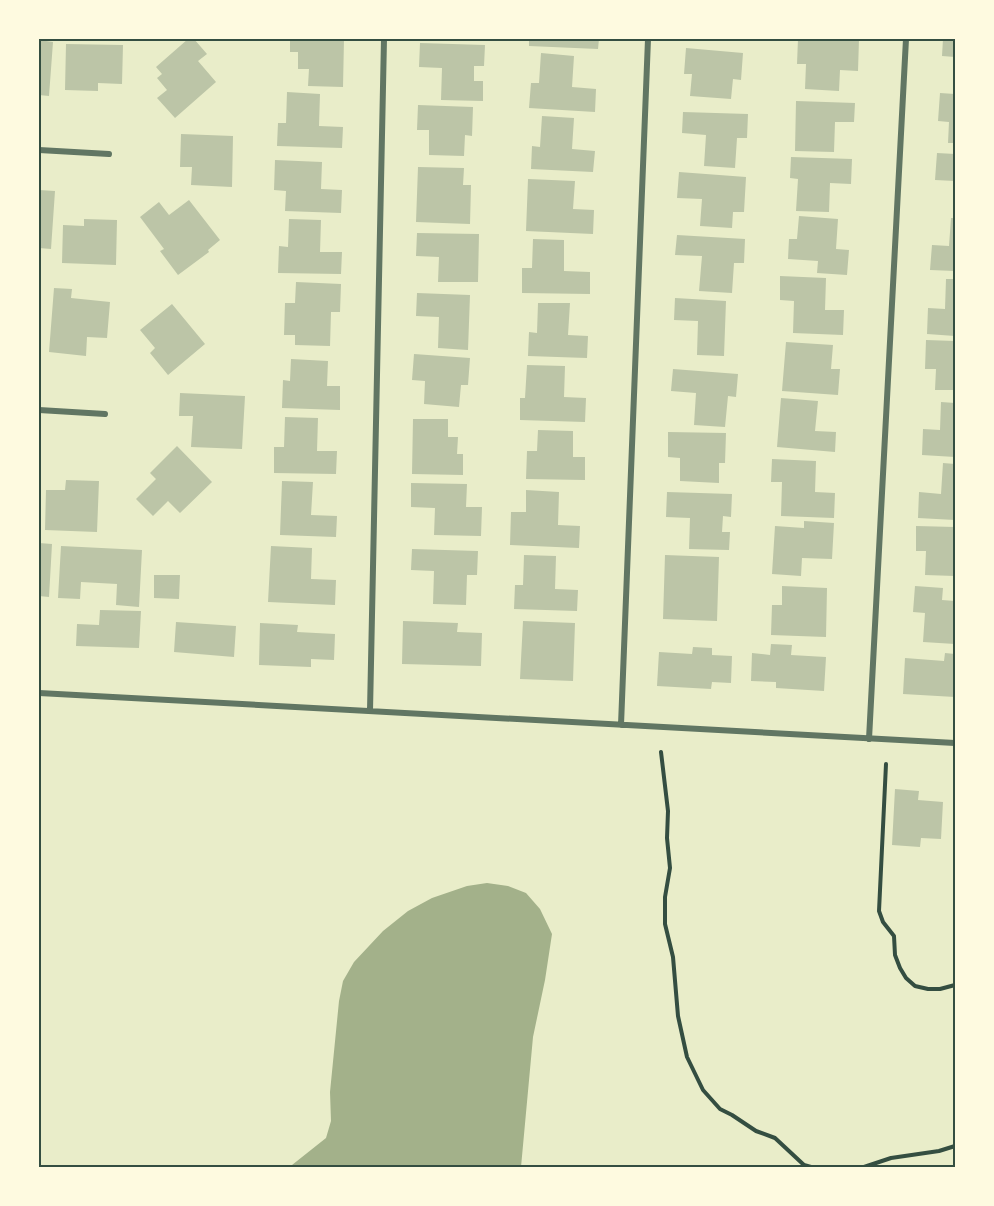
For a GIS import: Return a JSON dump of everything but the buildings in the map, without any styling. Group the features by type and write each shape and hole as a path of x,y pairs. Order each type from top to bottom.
{"street":[{"path":"370,711 384,39"},
{"path":"621,725 648,39"},
{"path":"869,739 906,39"},
{"path":"39,150 109,154"},
{"path":"39,410 105,414"},
{"path":"39,693 955,743"}],"path":[{"path":"661,752 668,811 667,838 670,868 665,897 665,924 674,957 678,1016 687,1057 704,1090 720,1109 756,1131 775,1138 804,1165 811,1167"},
{"path":"886,764 879,911 883,922 894,936 895,955 900,969 915,986 940,989 955,985"},
{"path":"864,1167 891,1158 939,1151 955,1146"}],"shaded area":[{"path":"487,883 508,886 526,893 540,909 552,934 533,1037 521,1167 284,1167 292,1165 326,1138 331,1121 330,1092 339,1001 343,981 354,962 383,931 408,911 432,898 467,886"}]}
